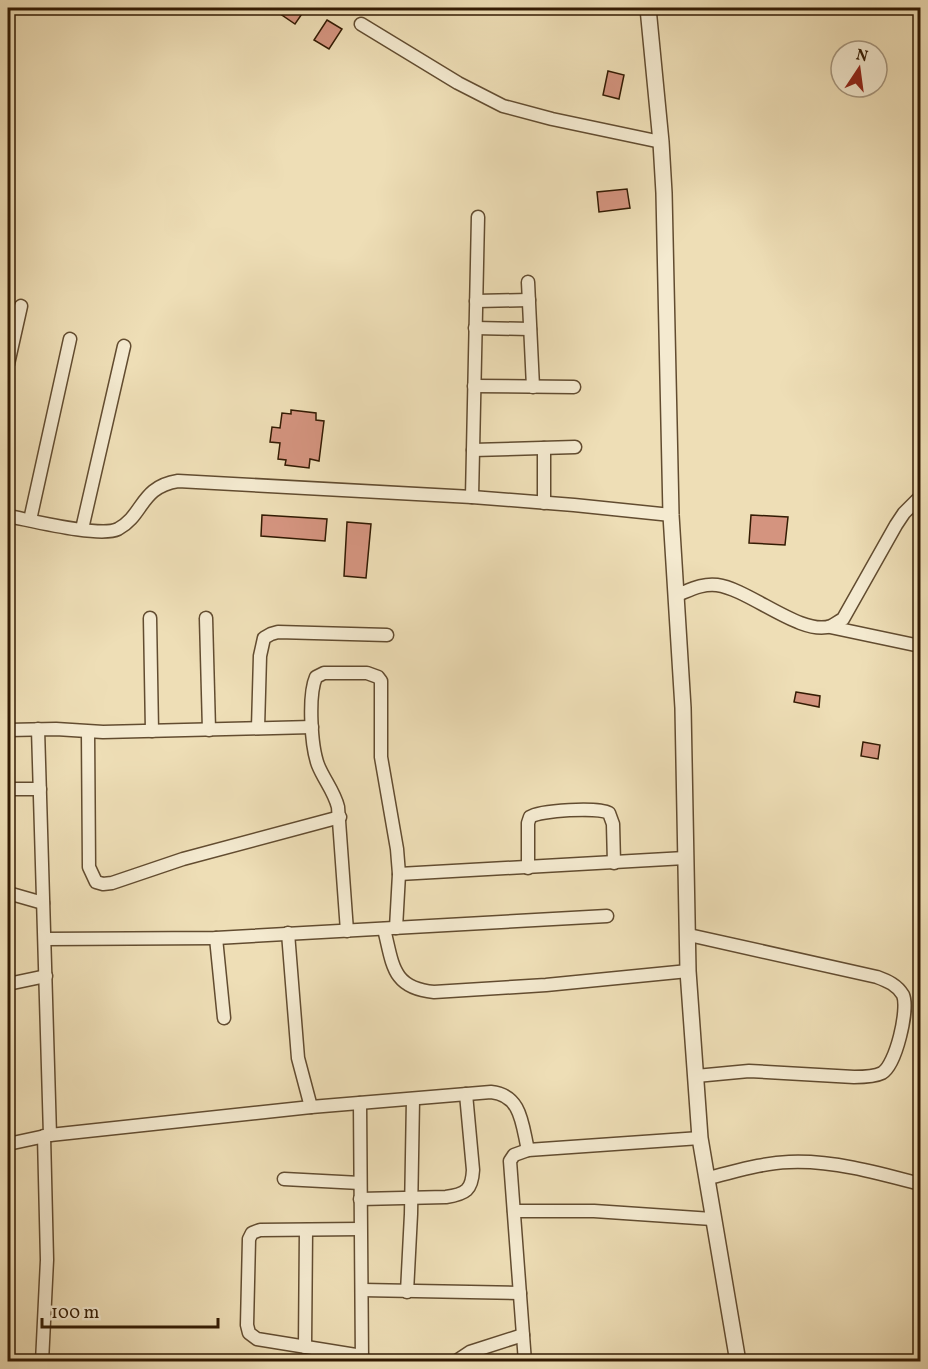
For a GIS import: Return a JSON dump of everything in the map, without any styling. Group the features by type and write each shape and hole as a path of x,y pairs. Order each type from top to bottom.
{"street":[{"path":"648,8 661,142 666,245 671,515 683,708 688,971 700,1138 738,1362"},
{"path":"361,24 458,83 503,106 661,142"},
{"path":"472,497 478,217"},
{"path":"528,282 533,387"},
{"path":"476,301 529,300"},
{"path":"8,364 21,306"},
{"path":"475,328 530,328"},
{"path":"30,520 70,339"},
{"path":"82,529 124,346"},
{"path":"474,386 574,387"},
{"path":"472,450 575,447"},
{"path":"543,448 544,503"},
{"path":"8,516 82,529 106,532 116,530 124,525 156,488 178,481 472,497 671,515"},
{"path":"830,627 843,618 896,525 904,513 921,497"},
{"path":"676,595 698,587 719,585 737,591 800,623 921,646"},
{"path":"150,618 152,731"},
{"path":"206,618 209,729"},
{"path":"258,728 260,656 264,638 278,632 387,635"},
{"path":"347,931 340,817 335,796 316,758 312,727 313,688 316,677 324,673 367,674 378,677 382,687 382,769 397,849 399,874 390,929 397,975 408,986 420,991 434,992 546,985 688,971"},
{"path":"8,730 88,732 312,727"},
{"path":"38,729 46,976 47,1260 42,1362"},
{"path":"88,732 89,867 96,882 112,883 183,860 340,817"},
{"path":"8,789 40,789"},
{"path":"528,868 528,823 530,817 540,813 598,810 609,813 613,824 614,862"},
{"path":"399,874 685,858"},
{"path":"8,893 44,903"},
{"path":"45,939 216,938 608,916"},
{"path":"288,933 298,1058 311,1107"},
{"path":"689,935 877,976 899,989 904,998 905,1009 891,1064 883,1073 854,1077 749,1071 696,1076"},
{"path":"216,938 224,1018"},
{"path":"8,984 46,976"},
{"path":"8,1144 47,1136 311,1107 501,1093 510,1098 516,1106 528,1150"},
{"path":"360,1199 447,1197 459,1195 468,1190 472,1180 472,1170 466,1094"},
{"path":"407,1292 412,1198 412,1099"},
{"path":"360,1103 362,1359 257,1339 249,1333 247,1325 249,1239 252,1233 260,1230 360,1229"},
{"path":"525,1362 510,1161 514,1155 528,1150 700,1138"},
{"path":"708,1178 755,1166 789,1162 860,1169 921,1184"},
{"path":"284,1179 360,1183"},
{"path":"514,1211 594,1211 712,1219"},
{"path":"305,1347 306,1230"},
{"path":"362,1290 520,1293"},
{"path":"455,1362 470,1352 523,1335"}],"building":[{"path":"283,8 306,8 295,24 279,13"},
{"path":"327,20 342,29 329,49 314,40"},
{"path":"608,71 624,75 619,99 603,95"},
{"path":"627,189 630,208 599,212 597,192"},
{"path":"291,410 316,413 316,420 324,421 319,461 310,459 309,468 285,465 286,460 278,459 280,443 270,442 272,427 280,428 282,413 291,414"},
{"path":"262,515 327,519 325,541 261,536"},
{"path":"751,515 788,517 785,545 749,543"},
{"path":"347,522 371,524 366,578 344,576"},
{"path":"796,692 820,696 819,707 794,702"},
{"path":"863,742 880,745 878,759 861,756"}]}
